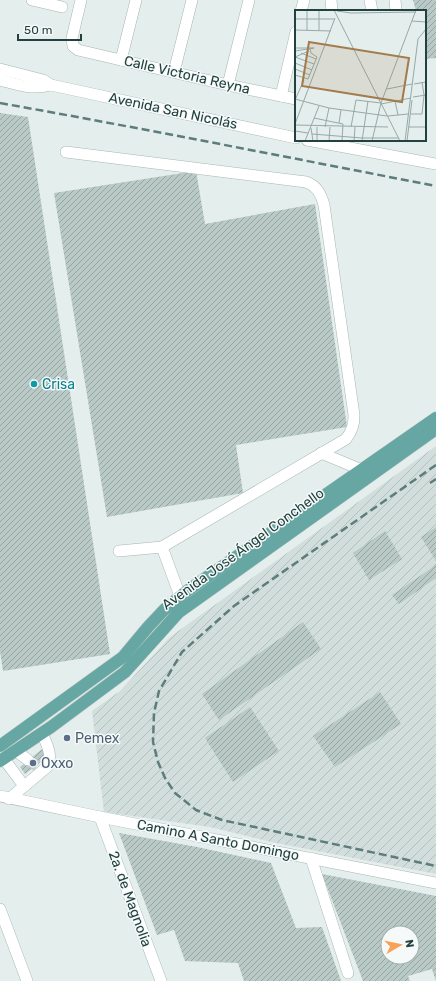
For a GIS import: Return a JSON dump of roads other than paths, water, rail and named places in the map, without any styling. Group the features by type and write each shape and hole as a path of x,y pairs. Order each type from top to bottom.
{"main road":[{"name":"Avenida José Ángel Conchello","path":"0,746 123,657 148,627 180,596 436,418"},
{"name":"Avenida José Ángel Conchello","path":"2,760 42,733 125,672 178,612 436,429"}],"street":[{"path":"32,0 62,7"},
{"name":"Calle Victoria Reyna","path":"81,0 72,38 73,46 78,50 228,86 295,99"},
{"path":"121,60 136,0"},
{"path":"174,72 192,0"},
{"path":"228,86 249,0"},
{"path":"301,10 304,0"},
{"path":"331,0 332,10"},
{"path":"370,0 372,10"},
{"path":"395,0 396,10"},
{"path":"280,96 295,36"},
{"name":"Avenida San Nicolás","path":"0,69 43,80 51,85 295,138"},
{"name":"Avenida San Nicolás","path":"0,80 32,88 51,85"},
{"path":"313,141 436,164"},
{"path":"66,152 306,182 312,184 318,190 324,205 354,415 354,424 351,433 346,439 162,547 119,551"},
{"path":"321,453 362,470"},
{"path":"162,547 180,596"},
{"path":"16,751 36,765 46,767 50,757 49,750 42,733"},
{"path":"2,760 24,786"},
{"path":"4,797 24,786 36,765"},
{"name":"Camino A Santo Domingo","path":"4,797 436,883"},
{"name":"2a. de Magnolia","path":"100,817 160,981"},
{"path":"311,858 348,973"},
{"path":"0,910 27,981"}],"tunnel":[{"path":"28,760 37,766"}],"railway":[{"path":"0,103 436,186"},
{"path":"436,465 234,606 182,652 159,691 154,713 153,742 158,762 165,778 175,793 196,810 222,820 436,866"},
{"path":"430,483 436,479"}],"place":[{"name":"Crisa","path":"34,384"},
{"name":"Pemex","path":"67,738"},
{"name":"Oxxo","path":"33,763"}]}
